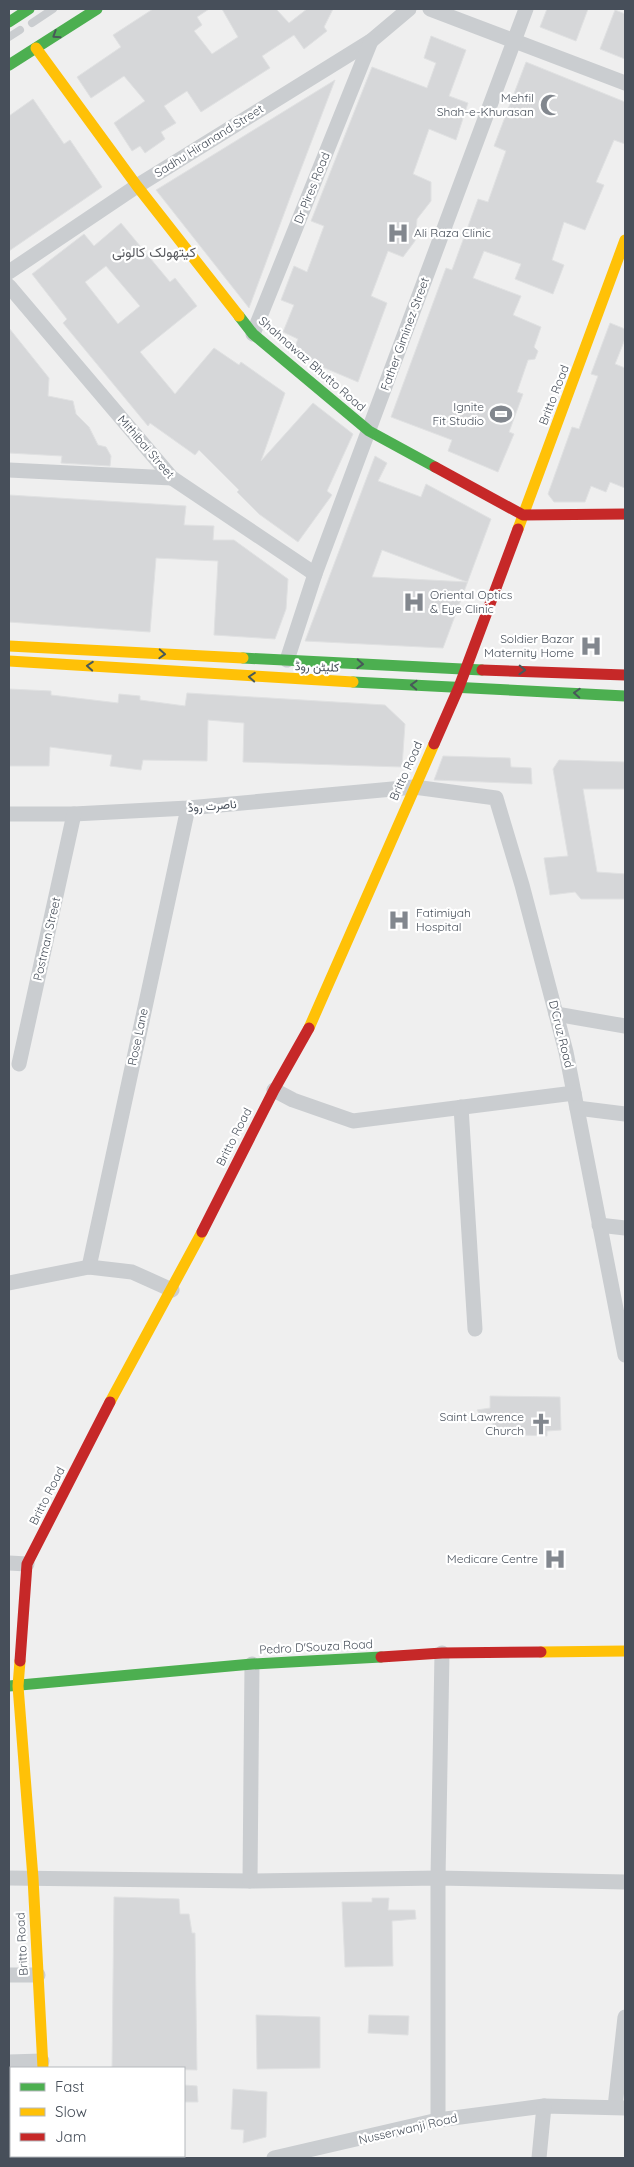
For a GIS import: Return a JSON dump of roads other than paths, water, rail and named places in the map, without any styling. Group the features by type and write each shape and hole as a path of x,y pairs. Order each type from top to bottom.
{"main road":[{"path":"9,22 29,9"},
{"path":"9,65 96,9"},
{"name":"Shahnawaz Bhutto Road","path":"36,48 137,186 253,334 369,431 523,515 625,514"},
{"name":"Britto Road","path":"43,2065 32,1878 13,1686 27,1564 135,1352 172,1290 274,1090 316,1015 459,687 625,240"},
{"name":"کلیٹن روڈ","path":"9,646 625,675"},
{"name":"کلیٹن روڈ","path":"9,661 283,679 625,696"},
{"name":"Pedro D'Souza Road","path":"13,1686 252,1664 442,1653 625,1651"}],"street":[{"name":"Sadhu Hiranand Street","path":"9,272 137,186 371,41 409,9"},
{"path":"430,9 625,83"},
{"name":"Father Giminez Street","path":"287,660 314,574 526,9"},
{"name":"Dr Pires Road","path":"253,334 371,41"},
{"name":"Mithibai Street","path":"9,286 172,478 314,574"},
{"path":"9,470 172,478"},
{"name":"ناصرت روڈ","path":"9,814 74,814 188,808 414,788"},
{"name":"D'Cruz Road","path":"414,788 496,798 522,885 556,1014 574,1092 625,1355"},
{"name":"Rose Lane","path":"89,1267 188,808"},
{"name":"Postman Street","path":"19,1064 74,814"},
{"path":"556,1014 625,1026"},
{"path":"274,1090 294,1100 353,1121 574,1092"},
{"path":"461,1107 475,1329"},
{"path":"577,1108 625,1114"},
{"path":"600,1225 625,1228"},
{"path":"9,1283 89,1267 132,1272 172,1290"},
{"path":"9,1563 27,1564"},
{"path":"438,2120 438,1878 442,1653"},
{"path":"250,1881 252,1664"},
{"path":"9,1878 250,1881 438,1878 625,1882"},
{"path":"9,1975 38,1975"},
{"path":"620,2108 625,2017"},
{"path":"9,2062 43,2065"},
{"path":"539,2158 544,2106"},
{"name":"Nusserwanji Road","path":"274,2158 326,2153 438,2120 544,2106 620,2108"}],"lane":[{"path":"9,38 53,9"}],"place":[{"name":"Mehfil Shah-e-Khurasan","path":"551,105"},
{"name":"Ali Raza Clinic","path":"398,233"},
{"name":"Ignite Fit Studio","path":"501,414"},
{"name":"Oriental Optics & Eye Clinic","path":"414,602"},
{"name":"Soldier Bazar Maternity Home","path":"591,646"},
{"name":"Fatimiyah Hospital","path":"399,920"},
{"name":"Saint Lawrence Church","path":"541,1424"},
{"name":"Medicare Centre","path":"555,1559"}],"district":[{"name":"کیتھولک کالونی","path":"154,252"}]}
